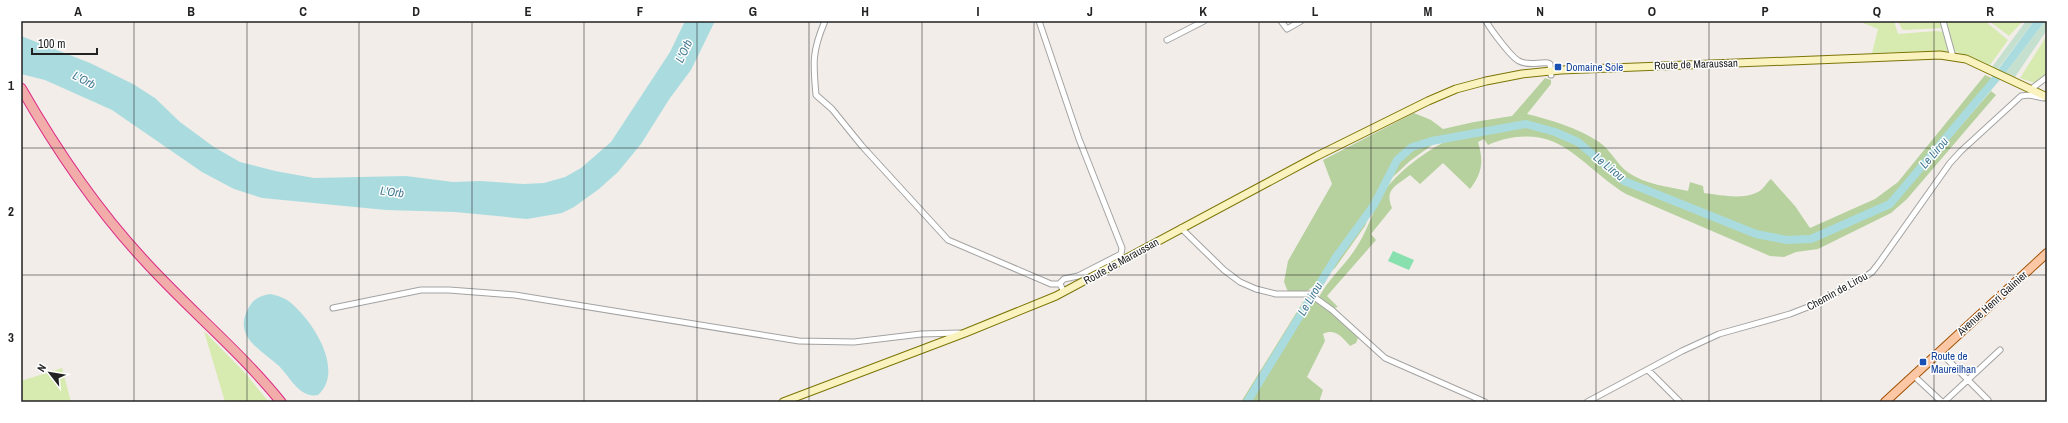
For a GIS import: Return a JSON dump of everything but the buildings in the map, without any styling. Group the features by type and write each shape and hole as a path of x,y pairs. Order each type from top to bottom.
{"highway":[{"path":"22,90 67,164 109,221 159,277 249,365 282,402"},
{"path":"21,100 62,168 110,230 155,281 238,361 274,402"}],"main road":[{"name":"Route de Maraussan","path":"783,402 965,333 1064,292 1181,228 1388,119 1448,94 1551,73 1950,56 1966,59 2047,98"},
{"name":"Avenue Henri Galinier","path":"1885,402 2047,253"}],"street":[{"path":"825,21 816,42 814,52 816,95 832,109 862,146 948,240 1051,284 1059,284 1064,279 1078,276 1121,254 1122,248 1079,138 1039,21"},
{"path":"1167,40 1204,21"},
{"path":"1281,21 1287,29 1301,21"},
{"path":"1486,21 1491,30 1518,61 1527,63 1548,63 1550,64 1551,73"},
{"path":"1943,21 1950,56"},
{"path":"2031,89 2047,77"},
{"name":"Chemin de Lirou","path":"1587,402 1719,334 1799,311 1872,272 1950,163 1961,151 2021,96 2029,95 2047,98"},
{"path":"1181,228 1224,270 1240,282 1256,289 1276,294 1310,294 1332,310 1386,358 1485,402"},
{"path":"1059,284 1064,292"},
{"path":"333,308 421,290 449,290 515,295 799,341 854,342 921,334 965,333"},
{"path":"1913,375 1943,402 2000,350"},
{"path":"1939,351 1988,400"},
{"path":"1648,370 1680,402"}],"green space":[{"path":"1858,21 1894,21 1898,34 1936,31 1945,32 1949,51 1872,53 1878,29"},
{"path":"1898,21 1942,21 1944,28 1904,30"},
{"path":"1945,21 1985,21 2008,40 1990,65 1954,51"},
{"path":"1989,21 2023,21 2009,36"},
{"path":"2026,21 2034,21 1997,70 1992,67"},
{"path":"2045,21 2047,21 2047,30 2015,77 2004,75"},
{"path":"2047,35 2047,73 2035,83 2020,78"},
{"path":"1985,75 1994,79 1948,134 1952,136 1991,91 1996,95 1907,199 1891,213 1818,249 1796,252 1784,257 1770,256 1626,194 1571,152 1554,142 1538,137 1521,137 1504,139 1488,145 1484,139 1478,142 1481,156 1481,167 1477,178 1470,189 1443,163 1420,184 1410,175 1396,185 1390,192 1389,196 1392,208 1371,234 1376,240 1327,296 1338,307 1334,308 1319,297 1359,244 1383,193 1389,185 1413,162 1422,155 1449,140 1523,123 1452,136 1432,145 1410,161 1380,189 1365,226 1335,268 1306,292 1288,292 1284,282 1288,261 1332,184 1323,160 1414,113 1431,120 1443,129 1512,116 1545,78 1551,80 1551,84 1527,114 1564,125 1591,137 1603,145 1625,170 1635,177 1657,185 1688,191 1690,182 1703,186 1704,193 1731,196 1745,196 1758,192 1771,179 1795,206 1810,228 1875,199 1898,182"},
{"path":"1393,251 1414,260 1409,270 1388,261"},
{"path":"1314,301 1326,308 1358,338 1356,343 1350,346 1338,334 1327,332 1323,334 1325,341 1307,377 1323,390 1319,402 1250,402 1310,304"},
{"path":"1303,302 1307,302 1245,402 1241,402"},
{"path":"204,331 245,373 269,402 225,402"},
{"path":"62,368 71,402 21,402 21,381"}],"water":[{"name":"L'Orb","path":"685,21 715,21 691,70 670,98 641,144 618,172 599,189 574,207 562,213 527,219 455,212 386,210 262,198 234,189 202,172 112,110 45,80 21,74 21,36 90,63 133,84 155,98 180,122 214,147 240,162 275,171 314,178 406,176 453,182 481,181 523,184 544,183 565,177 581,168 611,142 670,52"},
{"path":"2034,21 2045,21 2004,75 1997,71"},
{"path":"270,294 287,300 296,308 306,318 322,344 327,358 328,372 326,384 318,395 306,394 296,386 279,366 258,349 247,336 244,329 244,320 249,307 256,299"}],"waterway":[{"name":"Le Lirou","path":"1247,402 1336,257 1374,205 1397,160 1412,147 1432,141 1526,124 1555,132 1578,142 1624,181 1756,234 1787,240 1811,239 1890,204 2003,70"}],"place":[{"name":"Domaine Sole","path":"1558,67"},
{"name":"Route de Maureilhan","path":"1923,362"}]}
